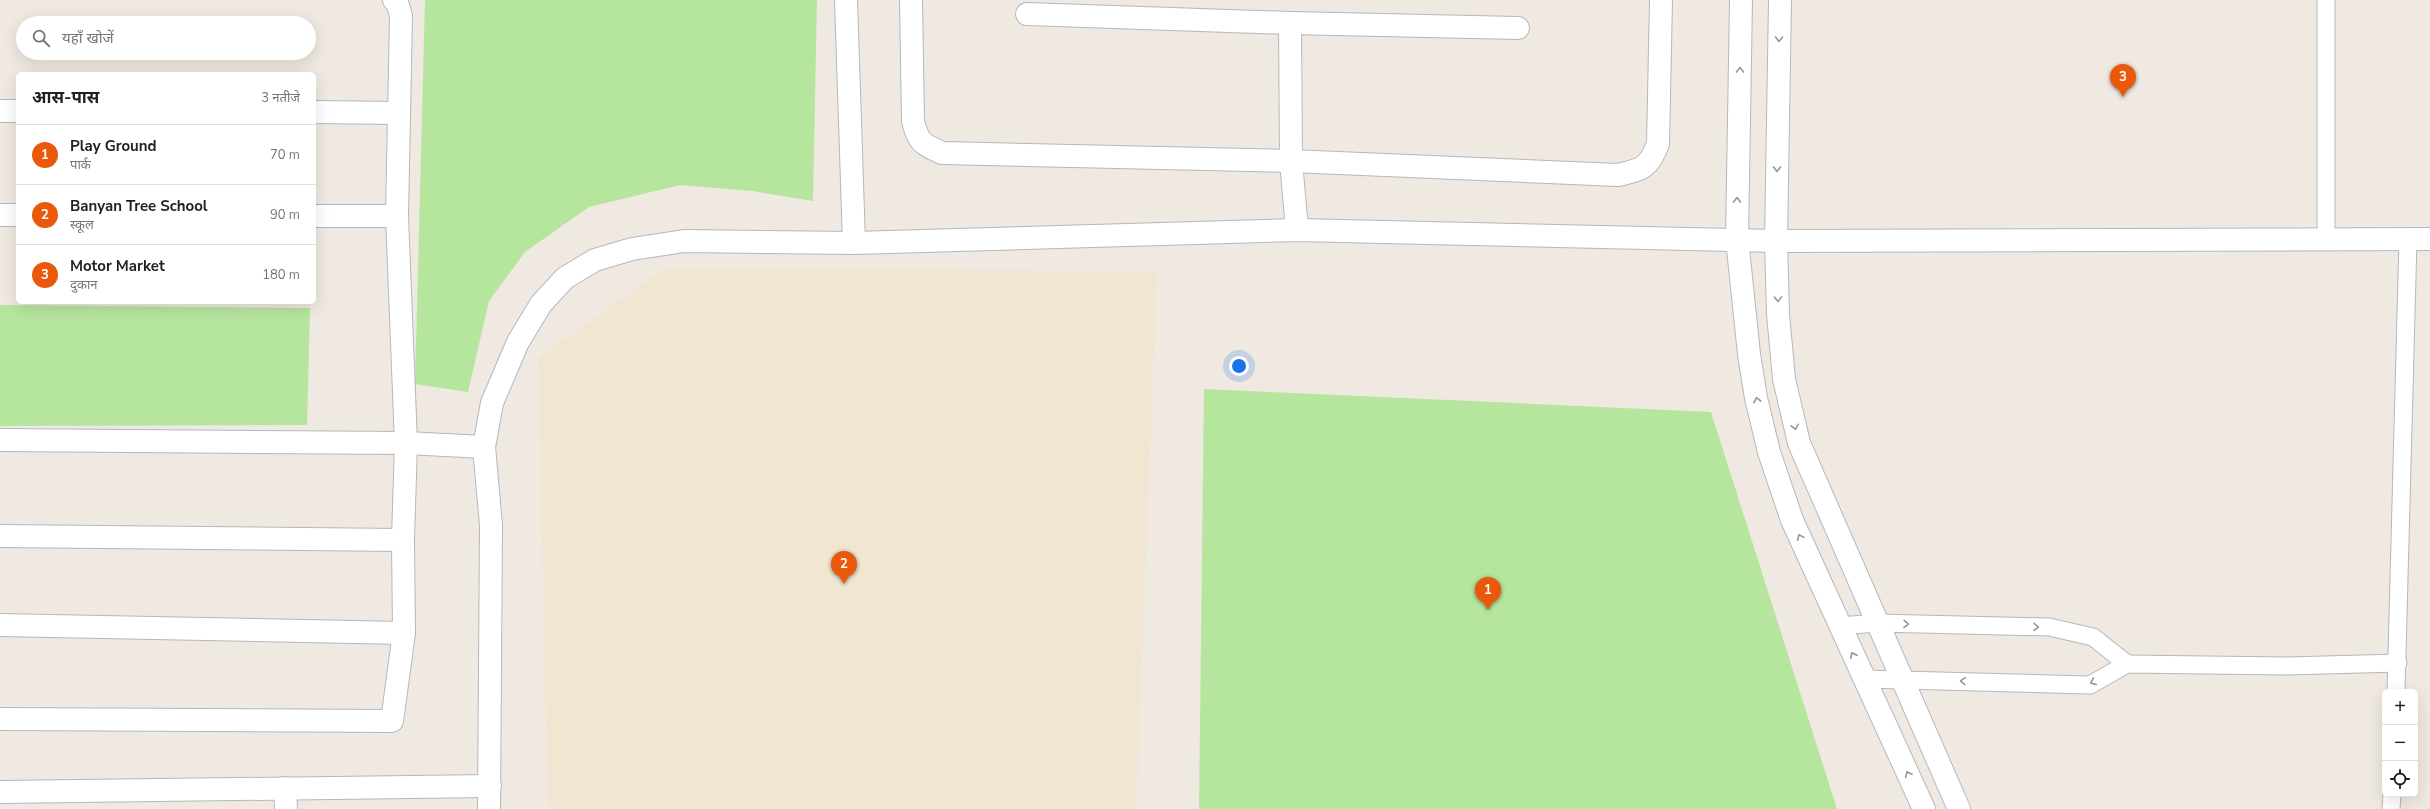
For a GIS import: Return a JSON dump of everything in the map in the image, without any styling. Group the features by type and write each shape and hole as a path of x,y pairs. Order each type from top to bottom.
{"street":[{"path":"0,719 392,721 404,632 403,540 406,443 397,216 401,16 397,2 394,0"},
{"path":"846,0 854,243"},
{"path":"911,0 913,121 916,133 923,145 942,153 1290,161 1618,175 1636,171 1650,162 1658,144 1661,0"},
{"path":"1741,0 1737,239 1749,354 1756,398 1769,452 1792,520 1839,626 1924,809"},
{"path":"1780,0 1776,241 1784,379 1799,443 1959,809"},
{"path":"1027,14 1290,23 1518,28"},
{"path":"1290,23 1290,161 1297,230"},
{"path":"0,111 16,111"},
{"path":"316,112 399,113"},
{"path":"0,215 16,215"},
{"path":"316,216 397,216"},
{"path":"489,809 491,525 484,447 492,403 518,342 541,304 565,278 595,260 632,249 684,241 854,243 1297,230 1776,241 2430,239"},
{"path":"0,440 406,443 484,447"},
{"path":"0,536 403,540"},
{"path":"0,624 404,632"},
{"path":"0,792 286,799 490,786"}],"lane":[{"path":"2326,0 2326,239"},
{"path":"2396,689 2408,239"},
{"path":"1839,626 1878,623 2049,627 2093,637 2127,664"},
{"path":"1864,679 1901,678 2090,685 2127,664 2287,666 2398,663"},
{"path":"2391,809 2392,797"}],"shaded area":[{"path":"665,268 1157,271 1136,809 548,809 538,358"}],"green space":[{"path":"425,0 817,0 813,201 752,191 680,185 589,207 525,252 489,301 468,392 415,384"},
{"path":"0,305 310,308 307,425 0,426"},
{"path":"1204,389 1711,412 1837,809 1199,809"}],"place":[{"name":"Motor Market","path":"2123,97"},
{"name":"Banyan Tree School","path":"844,584"},
{"name":"Play Ground","path":"1488,610"}]}
